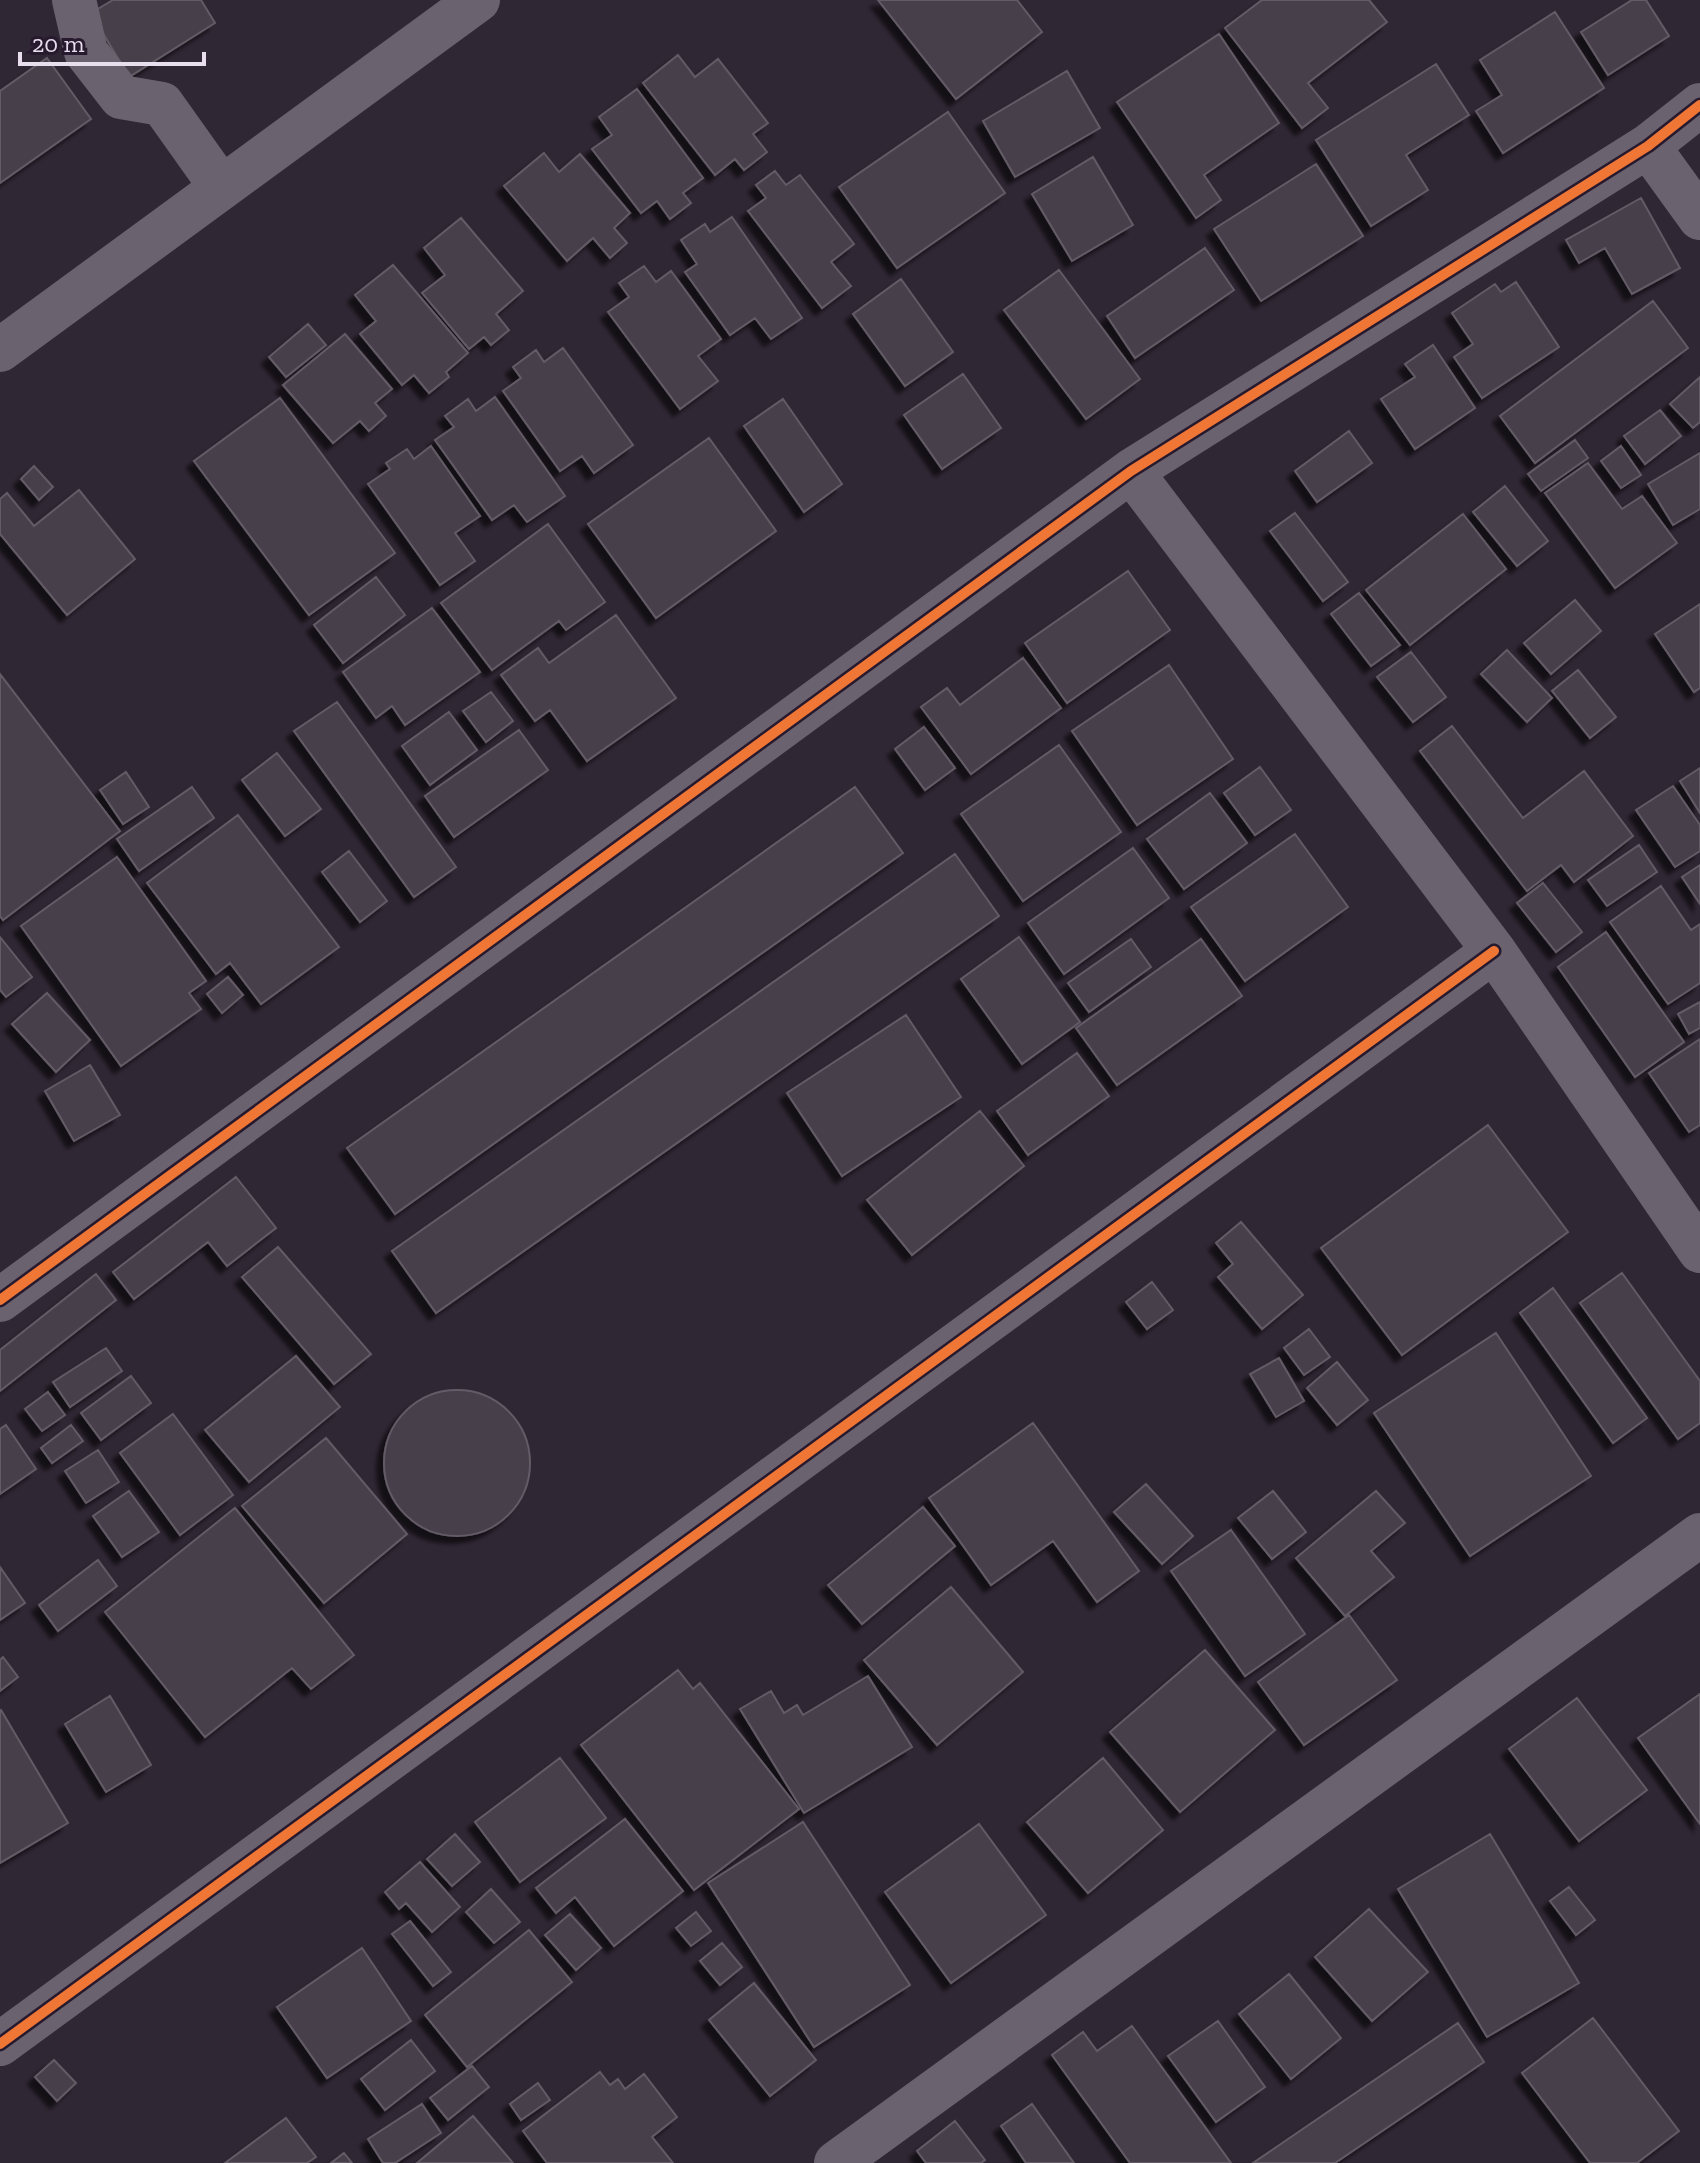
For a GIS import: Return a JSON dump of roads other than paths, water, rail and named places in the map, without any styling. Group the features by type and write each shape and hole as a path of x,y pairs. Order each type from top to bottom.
{"street":[{"path":"74,0 86,52 121,97 162,104 221,187"},
{"path":"0,350 478,0"},
{"path":"0,1300 1131,471 1648,146 1700,105"},
{"path":"1648,146 1700,218"},
{"path":"1131,471 1494,951 1700,1251"},
{"path":"0,2044 1494,951"},
{"path":"836,2163 1700,1535"}]}
